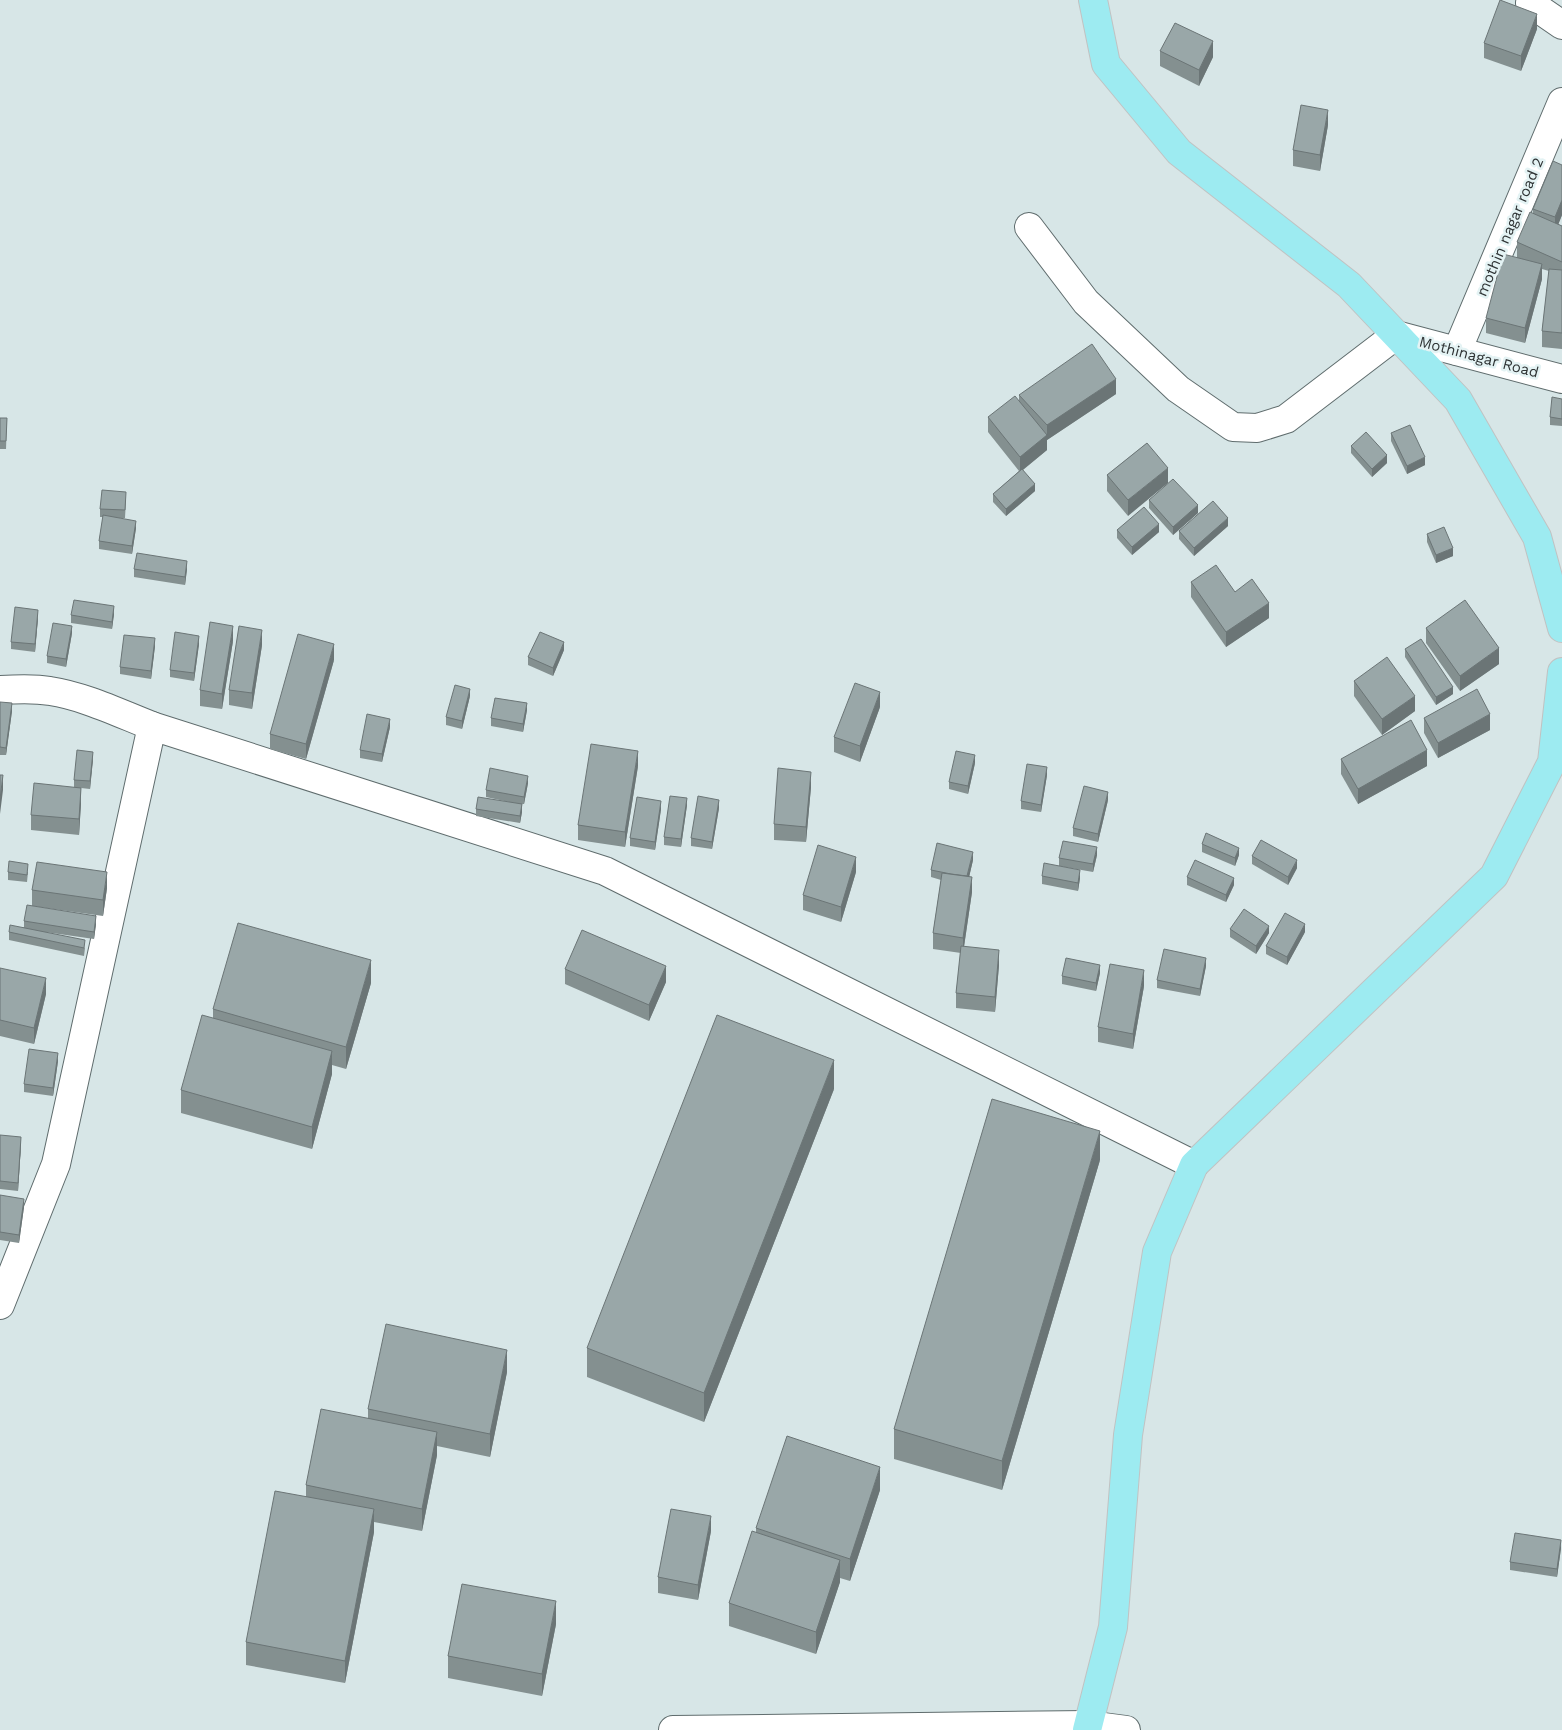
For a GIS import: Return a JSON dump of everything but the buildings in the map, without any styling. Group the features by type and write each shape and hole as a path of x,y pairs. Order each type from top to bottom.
{"main road":[{"path":"1093,0 1106,64 1179,152 1349,285 1458,400 1537,537 1562,628"},
{"path":"1087,1727 1113,1627 1128,1435 1157,1252 1194,1165 1494,876 1552,762 1562,672"}],"street":[{"path":"1530,0 1530,3 1562,25"},
{"name":"mothin nagar road 2","path":"1458,351 1562,102"},
{"path":"1029,227 1086,302 1178,389 1233,427 1257,428 1286,419 1396,335"},
{"name":"Mothinagar Road","path":"1396,335 1562,379"},
{"path":"0,690 51,691 94,703 152,726 605,871 1194,1165"},
{"path":"0,1305 56,1164 152,726"},
{"path":"673,1730 1087,1727 1126,1730"}]}
